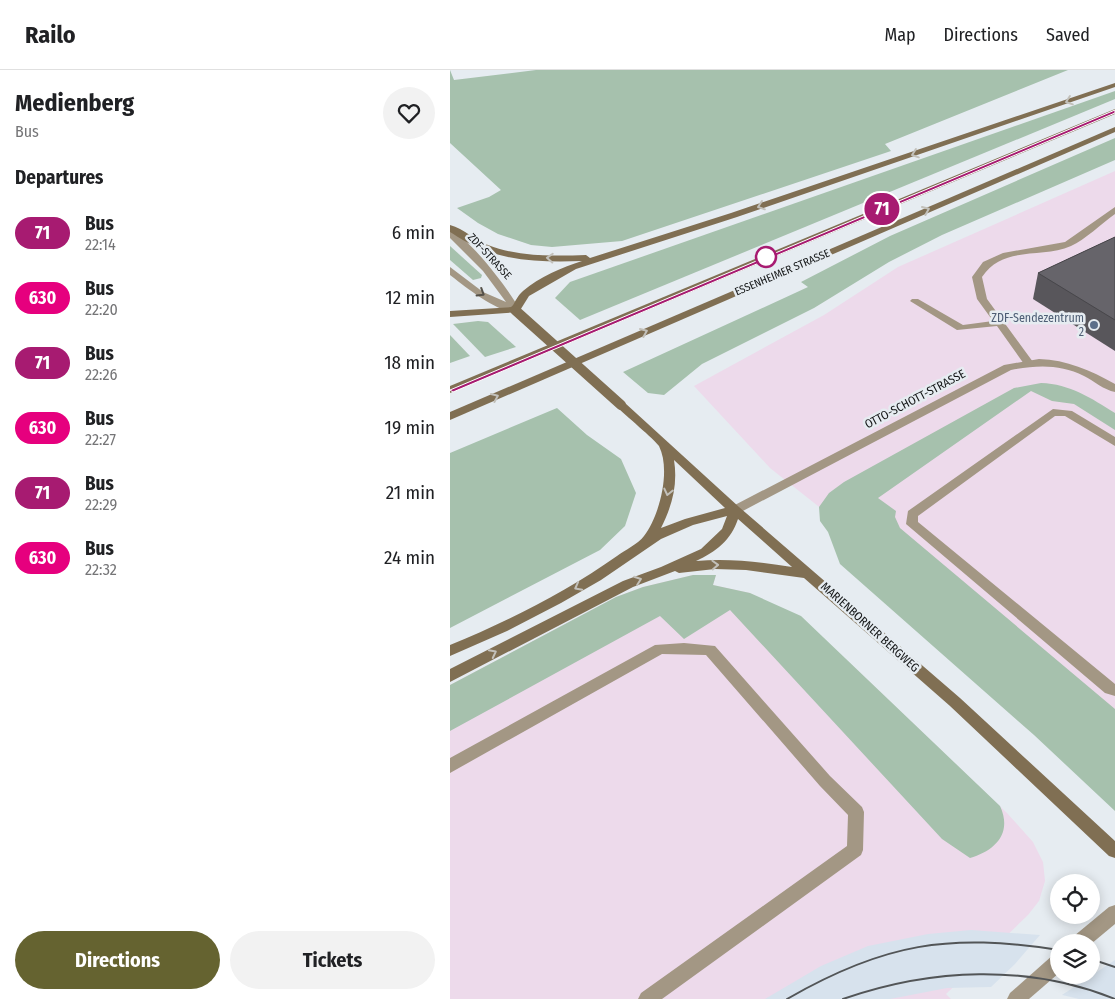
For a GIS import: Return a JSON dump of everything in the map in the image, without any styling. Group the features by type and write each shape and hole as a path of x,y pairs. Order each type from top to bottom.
{"main road":[{"path":"450,314 478,310 515,310 526,294 540,284 559,273 598,258 743,212 1115,85"},
{"name":"ESSENHEIMER STRASSE","path":"450,390 1115,111"},
{"name":"ESSENHEIMER STRASSE","path":"450,416 1115,130"},
{"path":"450,228 484,247 506,253 537,258 598,258"},
{"name":"MARIENBORNER BERGWEG","path":"515,310 735,510 955,702 1115,851"},
{"path":"648,541 659,522 670,485 670,460 663,444"},
{"path":"450,651 473,642 590,580 648,541 697,518 735,510"},
{"path":"450,676 628,584 666,570 705,552 728,531 735,510"},
{"path":"666,570 723,564 767,567 811,575"}],"street":[{"path":"1028,362 982,299 977,277 986,264 1006,255 1068,244 1115,210"},
{"name":"ZDF-STRASSE","path":"450,232 495,277 507,292 515,310"},
{"path":"450,270 480,294 515,310"},
{"path":"915,301 961,328 998,323"},
{"name":"OTTO-SCHOTT-STRASSE","path":"735,510 1008,367 1028,362 1053,362 1069,365 1083,370 1115,389"},
{"path":"1115,442 1068,413 1053,412 912,514 912,524 1110,689 1115,690"},
{"path":"450,766 660,650 693,648 710,650 825,781 856,812 855,850 647,999"},
{"path":"1089,934 1115,912"},
{"path":"1016,999 1050,969"}],"shaded area":[{"path":"1115,171 1115,727 847,529 770,468 694,386 824,315 898,267"},
{"path":"693,575 716,575 713,585 750,593 850,663 1007,813 1033,842 1043,862 1045,881 1039,901 1028,915 946,994 951,999 450,999 450,685 616,597 643,587"},
{"path":"971,930 1040,935 1015,964 991,987 947,988 890,999 765,999 821,966 868,946 928,934"},
{"path":"1115,960 1115,999 1079,999 1062,995 1079,984 1100,984 1100,970"}],"green space":[{"path":"450,70 454,80 536,70 1068,70 885,144 891,151 622,241 552,247 531,245 498,234 457,208 489,197 501,190 450,143"},
{"path":"1115,91 1115,99 580,320 555,298 570,282"},
{"path":"1115,138 1115,160 942,235 889,262 814,308 702,364 664,395 648,393 623,372 808,287 801,282 890,236"},
{"path":"450,246 482,275 481,278 473,280 450,260"},
{"path":"478,321 488,322 516,347 485,357 453,324"},
{"path":"450,335 470,356 450,363"},
{"path":"1041,383 1071,389 1089,397 1115,413 1115,430 1074,404 1052,401 1031,391 878,498 896,511 895,517 900,528 1115,709 1115,811 1034,735 840,564 828,532 820,521 819,507 829,493 844,482 1014,388"},
{"path":"557,408 587,435 621,459 636,493 625,526 600,550 450,628 450,453"},
{"path":"693,575 716,575 713,585 750,593 801,616 1000,806 1004,825 1003,833 999,840 987,851 970,858 942,839 730,610 684,639 660,616 450,731 450,685 616,597 643,587"}],"building":[{"path":"1115,237 1115,320 1038,273"}],"tram line":[{"path":"787,999 855,965 887,954 918,947 950,943 984,943 1050,949"},
{"path":"1100,962 1115,967"},
{"path":"843,999 911,981 979,974 1014,975 1048,980 1082,988 1115,999"}],"bus line":[{"name":"71","path":"450,390 1115,111"}],"place":[{"name":"ZDF-Sendezentrum 2","path":"1094,325"}]}
